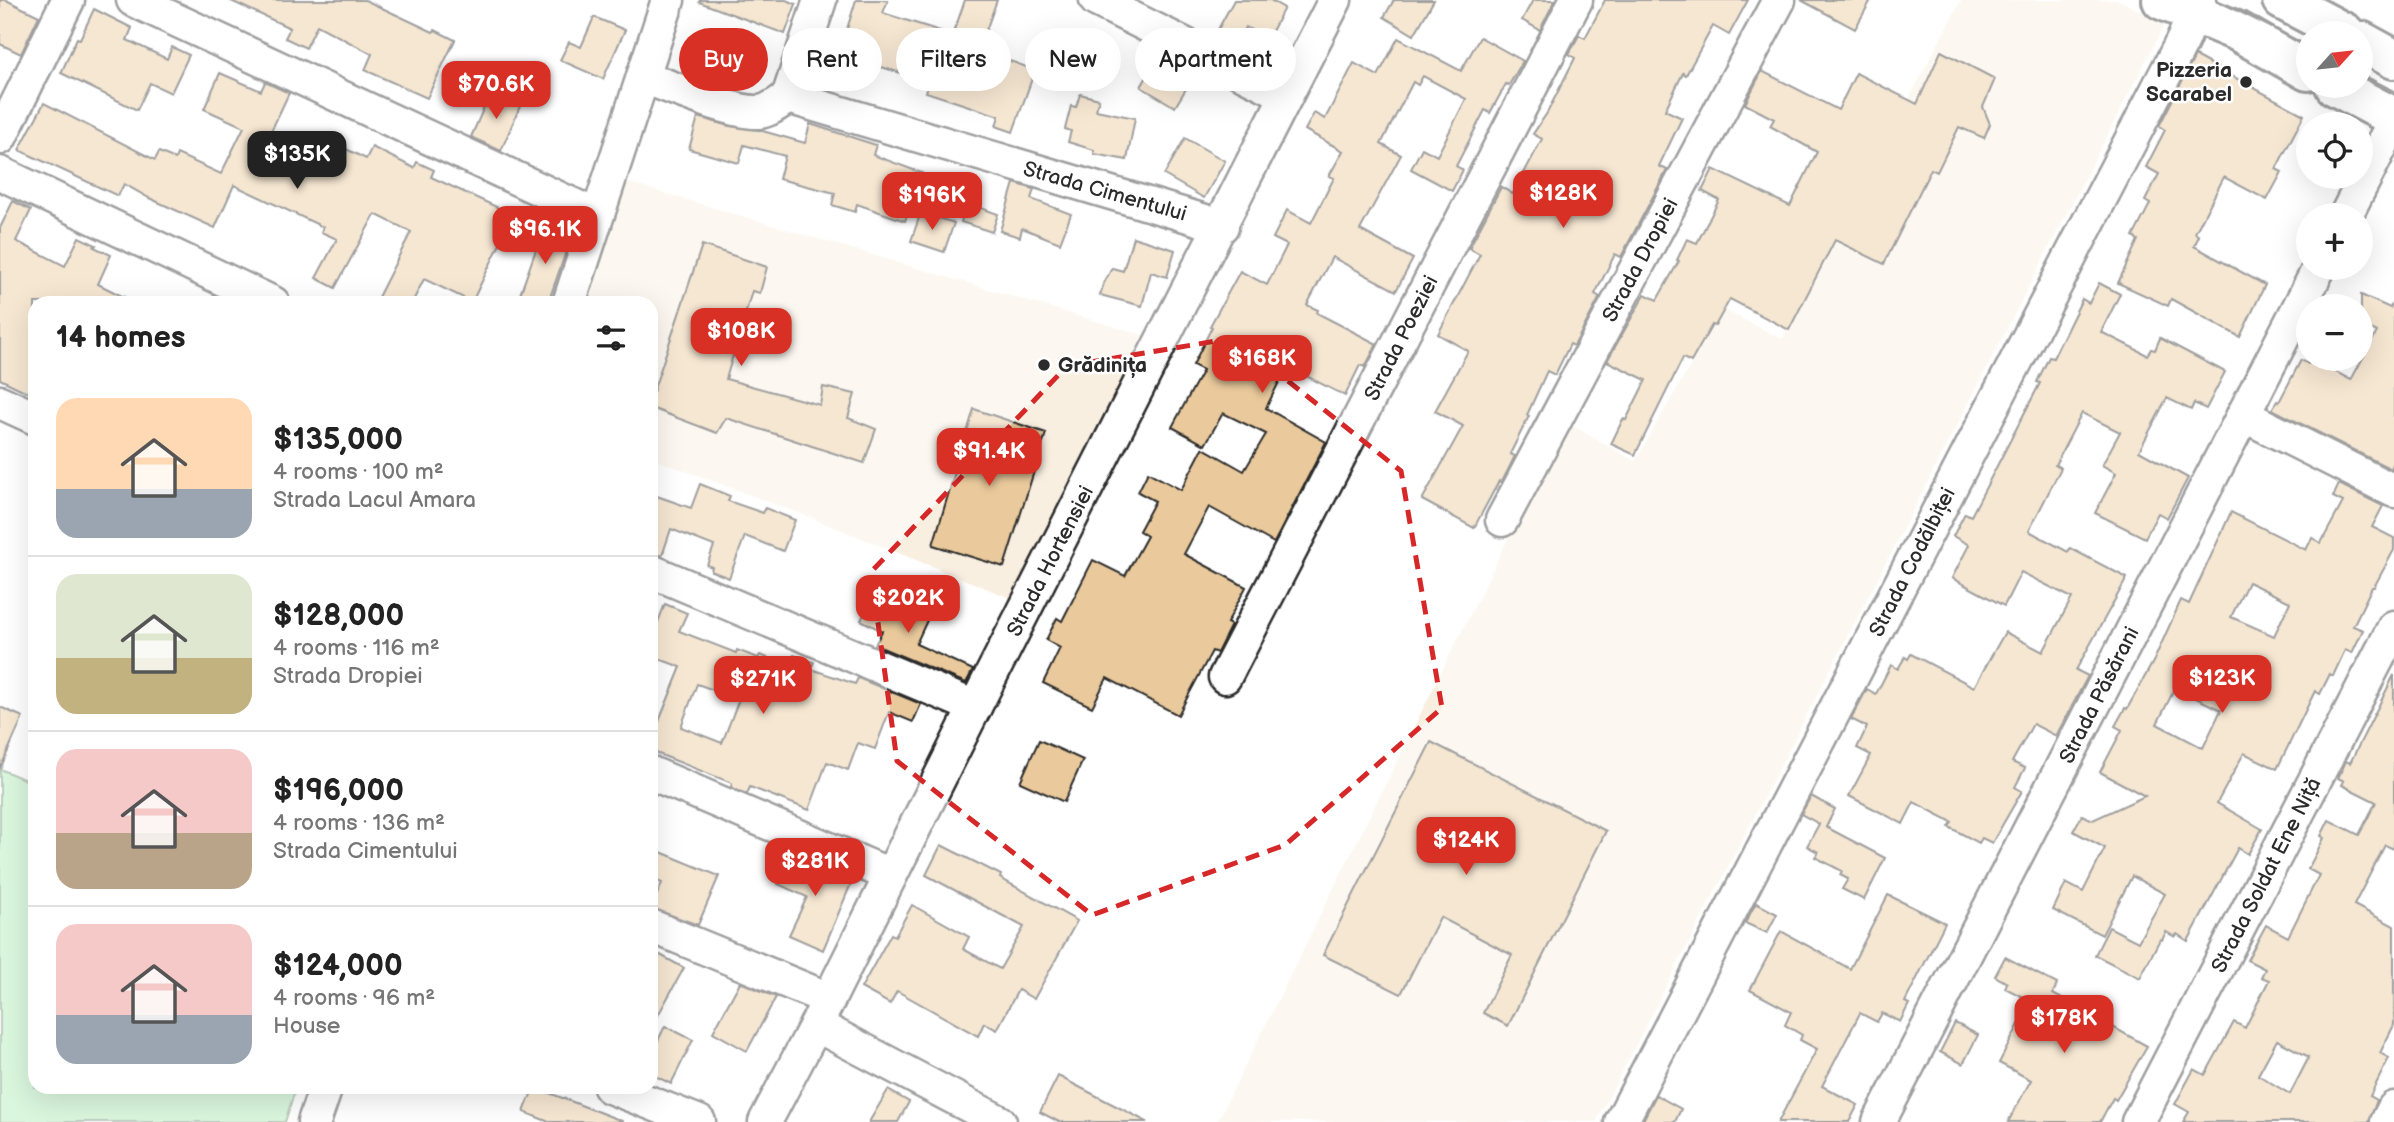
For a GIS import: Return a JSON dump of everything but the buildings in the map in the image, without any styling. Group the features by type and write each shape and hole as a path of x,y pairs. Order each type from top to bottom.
{"main road":[{"path":"2282,0 2322,21"},
{"path":"2178,9 2239,32 2296,64"},
{"path":"2373,48 2394,59"},
{"path":"2356,98 2394,119"}],"street":[{"path":"0,138 68,0"},
{"path":"133,0 597,216"},
{"path":"571,296 668,0"},
{"path":"643,77 730,107 761,112 788,97 820,0"},
{"path":"1096,0 1286,95"},
{"name":"Strada Hortensiei","path":"765,1122 1335,0"},
{"name":"Strada Poeziei","path":"1225,677 1576,0"},
{"name":"Strada Dropiei","path":"1502,520 1779,0"},
{"name":"Strada Codălbiței","path":"1621,1122 2178,9"},
{"name":"Strada Cimentului","path":"788,97 1222,226"},
{"path":"2352,203 2394,119"},
{"path":"0,173 258,296"},
{"name":"Strada Păsărani","path":"1879,1122 2313,280"},
{"path":"0,402 28,415"},
{"path":"2244,415 2394,491"},
{"path":"658,574 975,707"},
{"name":"Strada Soldat Ene Niță","path":"2138,1122 2394,627"},
{"path":"658,776 890,875"},
{"path":"658,930 823,1012 1000,1122"},
{"path":"314,1122 324,1094"},
{"path":"628,1094 699,1122"},
{"path":"2387,1122 2394,1108"}],"highlighted area":[{"path":"1234,338 1401,471 1442,708 1285,845 1092,915 897,761 871,572 1067,366"}],"shaded area":[{"path":"1961,0 2119,0 2165,24 1596,1122 1217,1122 1566,422 1635,461 1723,309 1782,339"},
{"path":"627,182 1143,335 1013,599 806,516 658,461 658,296 591,296"}],"green space":[{"path":"0,769 28,781 28,1094 294,1094 285,1122 0,1122"}],"tram line":[{"path":"2216,0 2296,40"},
{"path":"2373,80 2394,91"}],"place":[{"name":"Pizzeria Scarabel","path":"2246,82"},
{"name":"Grădinița","path":"1044,365"}]}
